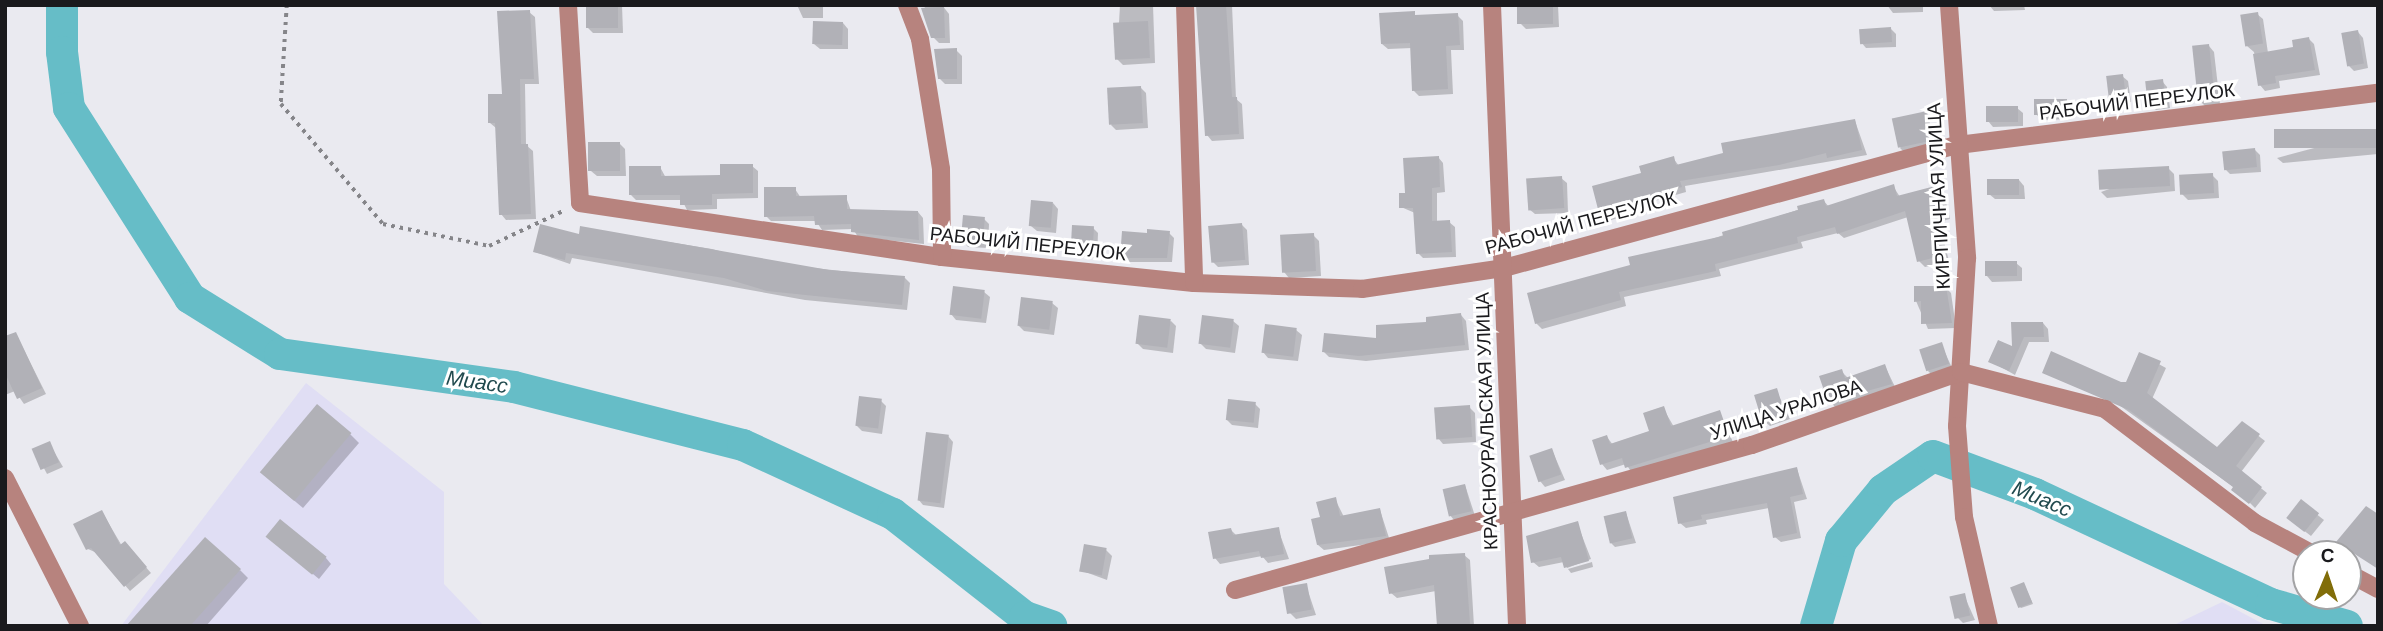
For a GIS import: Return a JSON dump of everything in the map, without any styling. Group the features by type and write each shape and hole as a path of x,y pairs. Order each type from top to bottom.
{"street":[{"path":"568,5 580,203"},
{"path":"907,5 920,39 941,170 942,257"},
{"path":"1185,5 1194,283"},
{"name":"КРАСНОУРАЛЬСКАЯ УЛИЦА","path":"1492,5 1504,268 1510,514 1517,626"},
{"name":"КИРПИЧНАЯ УЛИЦА","path":"1948,5 1967,258 1957,426 1964,517 1989,626"},
{"name":"РАБОЧИЙ ПЕРЕУЛОК","path":"580,203 942,257 1194,283 1362,289 1504,268 1958,145 2378,93"},
{"path":"1961,372 2105,409 2255,523 2292,543"},
{"name":"УЛИЦА УРАЛОВА","path":"1235,590 1752,445 1961,372"},
{"path":"5,478 80,626"},
{"path":"2362,580 2378,589"}],"path":[{"path":"287,5 281,104 383,224 489,246 580,203"}],"shaded area":[{"path":"306,383 444,492 444,584 484,626 121,626"},
{"path":"2222,602 2267,626 2172,626"}],"building":[{"path":"586,5 618,5 618,28 586,28"},
{"path":"1196,5 1226,5 1232,97 1237,97 1239,134 1205,136"},
{"path":"1517,5 1553,5 1553,24 1517,24"},
{"path":"944,7 945,38 931,38 921,8"},
{"path":"530,10 534,79 520,79 521,144 528,144 531,214 499,215 495,123 488,123 488,94 502,94 497,11"},
{"path":"1415,11 1415,15 1458,13 1460,45 1446,46 1448,89 1412,91 1410,43 1381,44 1379,13"},
{"path":"2258,12 2263,44 2245,46 2240,15"},
{"path":"813,21 843,22 842,45 812,44"},
{"path":"1148,21 1150,58 1115,60 1113,23"},
{"path":"1891,27 1892,42 1860,44 1859,29"},
{"path":"2358,30 2364,63 2347,66 2341,33"},
{"path":"2309,37 2315,70 2275,76 2276,83 2258,86 2253,54 2293,47 2292,40"},
{"path":"2209,44 2215,99 2198,100 2192,46"},
{"path":"957,48 957,79 938,79 934,49"},
{"path":"2123,74 2126,97 2109,99 2106,76"},
{"path":"2163,79 2166,102 2148,104 2145,81"},
{"path":"1141,86 1143,123 1109,125 1107,88"},
{"path":"2034,99 2067,99 2067,115 2034,115"},
{"path":"1986,106 2018,106 2018,122 1986,122"},
{"path":"1927,111 1933,140 1898,148 1892,118"},
{"path":"1855,119 1862,150 1827,158 1826,153 1779,165 1680,181 1682,187 1633,200 1635,208 1600,217 1592,186 1641,173 1639,166 1674,156 1676,165 1723,153 1721,143"},
{"path":"2274,129 2378,129 2378,148 2274,148"},
{"path":"588,142 620,142 620,171 588,171"},
{"path":"2255,148 2257,167 2224,170 2222,151"},
{"path":"1439,156 1440,187 1432,188 1432,221 1450,220 1452,252 1416,254 1413,208 1399,208 1399,193 1405,193 1403,158"},
{"path":"720,164 753,164 753,193 712,194 712,205 680,205 680,195 629,195 629,166 661,166 661,176 720,175"},
{"path":"2169,166 2170,186 2099,190 2098,170"},
{"path":"2213,173 2214,193 2180,195 2179,175"},
{"path":"1562,176 1564,208 1528,210 1526,179"},
{"path":"1987,179 2019,179 2019,195 1987,195"},
{"path":"1894,184 1897,196 1939,185 1946,214 1935,217 1944,255 1917,262 1905,211 1837,234 1835,227 1797,237 1798,243 1715,264 1716,271 1619,292 1621,300 1535,324 1527,293 1630,265 1628,257 1723,236 1722,232 1798,210 1797,206 1824,199 1826,206"},
{"path":"764,187 796,187 796,196 847,195 847,209 918,211 919,240 851,232 851,224 815,225 814,216 764,217"},
{"path":"1031,200 1053,202 1051,228 1029,226"},
{"path":"963,215 985,217 983,244 961,242"},
{"path":"1242,223 1245,260 1211,263 1208,226"},
{"path":"540,224 579,234 580,226 829,270 905,276 902,305 767,291 724,278 566,253 565,260 533,252"},
{"path":"1072,225 1094,226 1093,252 1071,251"},
{"path":"1147,229 1170,231 1167,258 1120,258 1122,231 1147,233"},
{"path":"1314,233 1316,271 1282,273 1280,235"},
{"path":"1985,261 2017,261 2017,276 1985,276"},
{"path":"953,286 985,290 981,319 949,315"},
{"path":"1914,286 1946,286 1952,323 1921,324 1921,301 1914,302"},
{"path":"1021,297 1053,301 1049,330 1017,326"},
{"path":"1461,313 1465,345 1359,356 1322,352 1324,333 1376,338 1376,325 1426,322 1426,317"},
{"path":"1139,315 1171,319 1167,348 1135,344"},
{"path":"1202,315 1234,319 1230,348 1198,344"},
{"path":"2011,322 2043,322 2044,337 2024,337 2009,371 1988,362 1998,340 2012,346"},
{"path":"1265,324 1297,328 1293,357 1261,353"},
{"path":"16,332 42,388 17,399 5,373 5,336"},
{"path":"1942,342 1949,364 1926,371 1919,349"},
{"path":"2051,351 2121,382 2126,382 2139,352 2161,361 2147,393 2217,447 2242,421 2260,434 2236,466 2262,487 2249,504 2231,490 2233,487 2129,410 2042,373"},
{"path":"1885,364 1892,384 1828,402 1819,376 1842,369 1845,378"},
{"path":"1777,388 1785,414 1762,421 1754,395"},
{"path":"859,396 882,399 878,429 855,426"},
{"path":"1228,399 1256,402 1254,423 1226,420"},
{"path":"317,404 351,433 294,501 260,472"},
{"path":"1470,405 1472,437 1436,439 1434,408"},
{"path":"1664,406 1671,426 1720,410 1729,436 1625,468 1622,458 1600,465 1592,440 1607,435 1610,444 1649,431 1643,413"},
{"path":"926,432 949,435 940,503 918,500"},
{"path":"50,441 59,462 41,470 32,449"},
{"path":"1552,448 1561,474 1538,482 1529,456"},
{"path":"1797,467 1803,494 1790,497 1797,533 1773,538 1767,503 1701,515 1702,519 1678,524 1673,497"},
{"path":"1465,484 1471,511 1449,516 1443,489"},
{"path":"1336,497 1340,516 1380,508 1386,536 1317,545 1311,519 1320,517 1316,502"},
{"path":"2301,499 2319,513 2304,532 2286,518"},
{"path":"2366,506 2378,514 2378,569 2362,559 2362,540 2338,540"},
{"path":"102,510 120,545 125,541 147,567 124,587 91,548 86,550 73,524"},
{"path":"1626,511 1632,538 1610,543 1604,516"},
{"path":"280,519 327,557 312,575 266,537"},
{"path":"1578,521 1589,561 1564,568 1561,557 1531,563 1526,536"},
{"path":"1279,527 1284,554 1261,558 1259,551 1213,559 1208,532 1231,528 1233,535"},
{"path":"205,537 241,569 190,626 126,626"},
{"path":"1084,544 1107,548 1102,576 1079,572"},
{"path":"1465,553 1470,624 1437,626 1434,585 1389,594 1384,567 1429,559 1429,555"},
{"path":"2024,582 2032,602 2018,608 2010,588"},
{"path":"1307,583 1312,610 1287,614 1282,587"},
{"path":"1965,593 1970,615 1955,619 1949,597"}],"waterway":[{"name":"Миасс","path":"62,5 62,52 69,108 190,298 280,354 514,387 743,445 893,514 1025,617 1051,626"},
{"name":"Миасс","path":"1816,626 1841,541 1883,490 1933,456 2035,494 2271,604 2347,626"}]}
